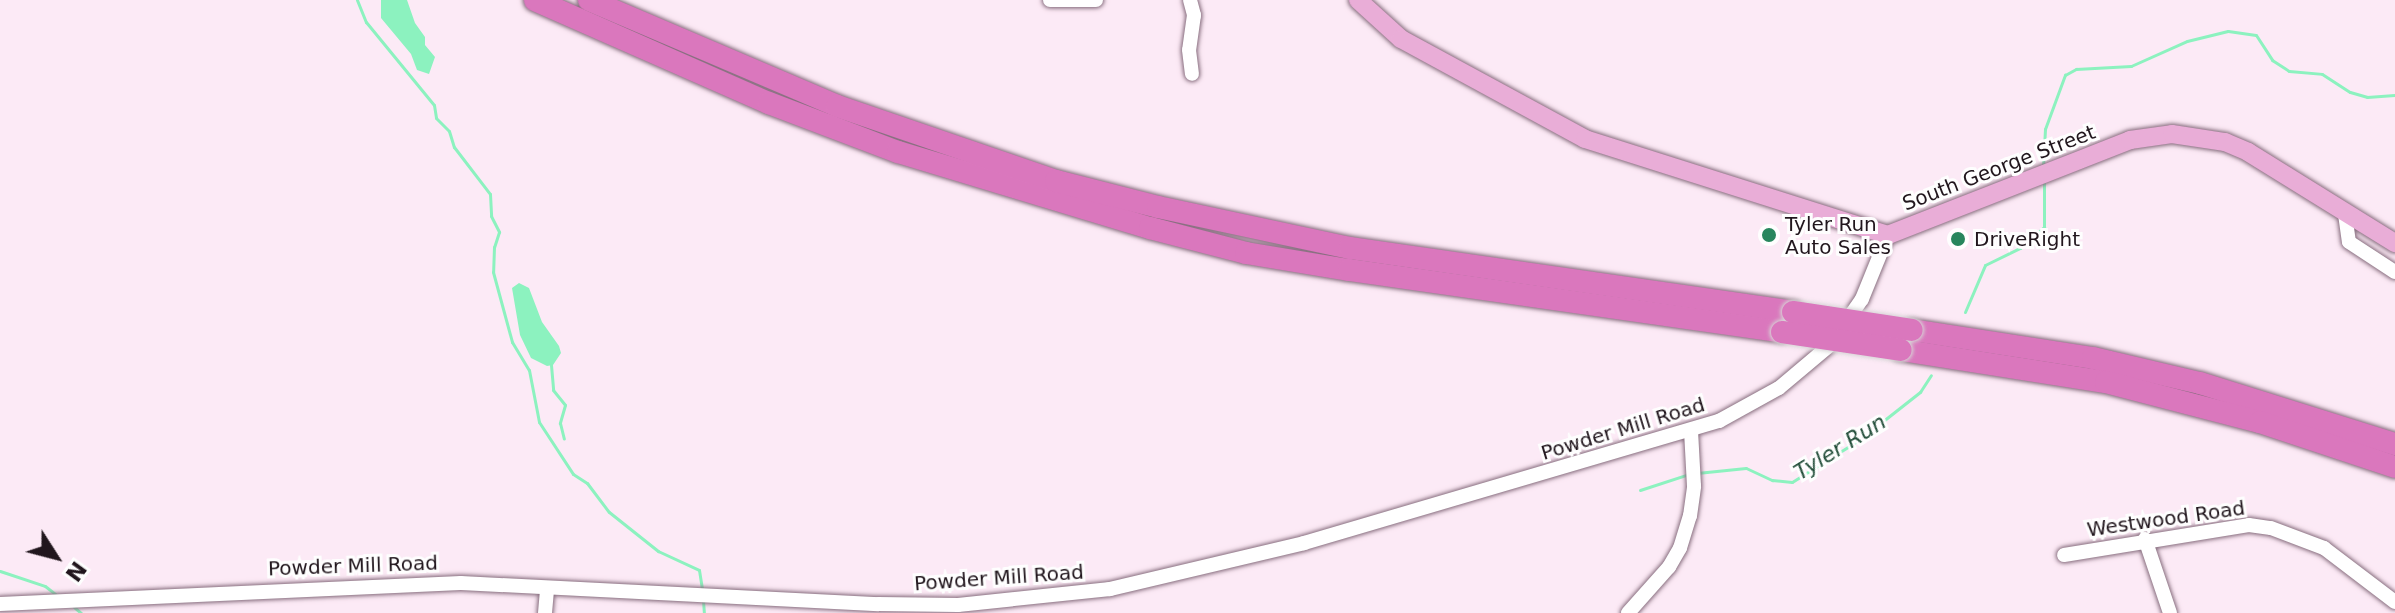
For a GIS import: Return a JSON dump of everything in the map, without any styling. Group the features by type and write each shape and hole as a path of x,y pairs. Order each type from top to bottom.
{"highway":[{"path":"535,0 769,103 898,152 1150,228 1246,253 2106,382 2260,422 2395,467"},
{"path":"589,0 837,106 1056,181 1158,207 1366,250 2093,358 2200,383 2395,444"}],"main road":[{"name":"South George Street","path":"1358,0 1401,39 1585,139 1888,235 2152,135 2197,136 2248,152 2395,243"}],"street":[{"path":"1050,0 1096,0"},
{"path":"1190,0 1194,15 1189,50 1192,74"},
{"path":"2345,214 2349,242 2395,272"},
{"name":"Powder Mill Road","path":"0,604 47,605 74,599 417,583 958,605 1110,589 1304,543 1719,421 1779,388 1830,345 1862,299 1888,235"},
{"path":"1628,613 1669,567 1680,548 1690,516 1693,474 1691,431"},
{"name":"Westwood Road","path":"2064,555 2145,539 2249,525 2271,528 2324,548 2395,602"},
{"path":"2145,539 2170,613"},
{"path":"545,613 547,588"}],"shaded area":[{"path":"381,0 407,0 415,23 425,37 425,45 435,57 429,74 417,70 411,54 381,18"},
{"path":"519,283 529,288 542,322 559,346 561,353 553,365 547,366 531,358 520,335 512,288"}],"waterway":[{"path":"357,0 366,22 434,105 436,118 449,131 454,147 490,194 491,216 499,232 494,247 493,272 512,342 529,370 539,422 573,474 587,483 609,512 658,551 699,570 702,588"},
{"name":"Tyler Run","path":"2043,167 2045,129 2065,75 2076,69 2131,66 2187,41 2228,31 2256,35 2272,60 2289,71 2322,74 2350,92 2367,97 2395,95"},
{"name":"Tyler Run","path":"1965,312 1985,265 2020,248 2044,227 2044,183"},
{"path":"551,365 553,390 565,405 560,423 564,439"},
{"name":"Tyler Run","path":"1697,473 1746,468 1772,480 1792,482 1859,440 1920,392 1931,375"},
{"name":"Tyler Run","path":"1640,490 1689,474"},
{"path":"0,571 45,586 58,596"},
{"path":"703,600 704,613"},
{"path":"74,607 81,613"}],"place":[{"name":"Tyler Run Auto Sales","path":"1769,235"},
{"name":"DriveRight","path":"1958,239"}]}
